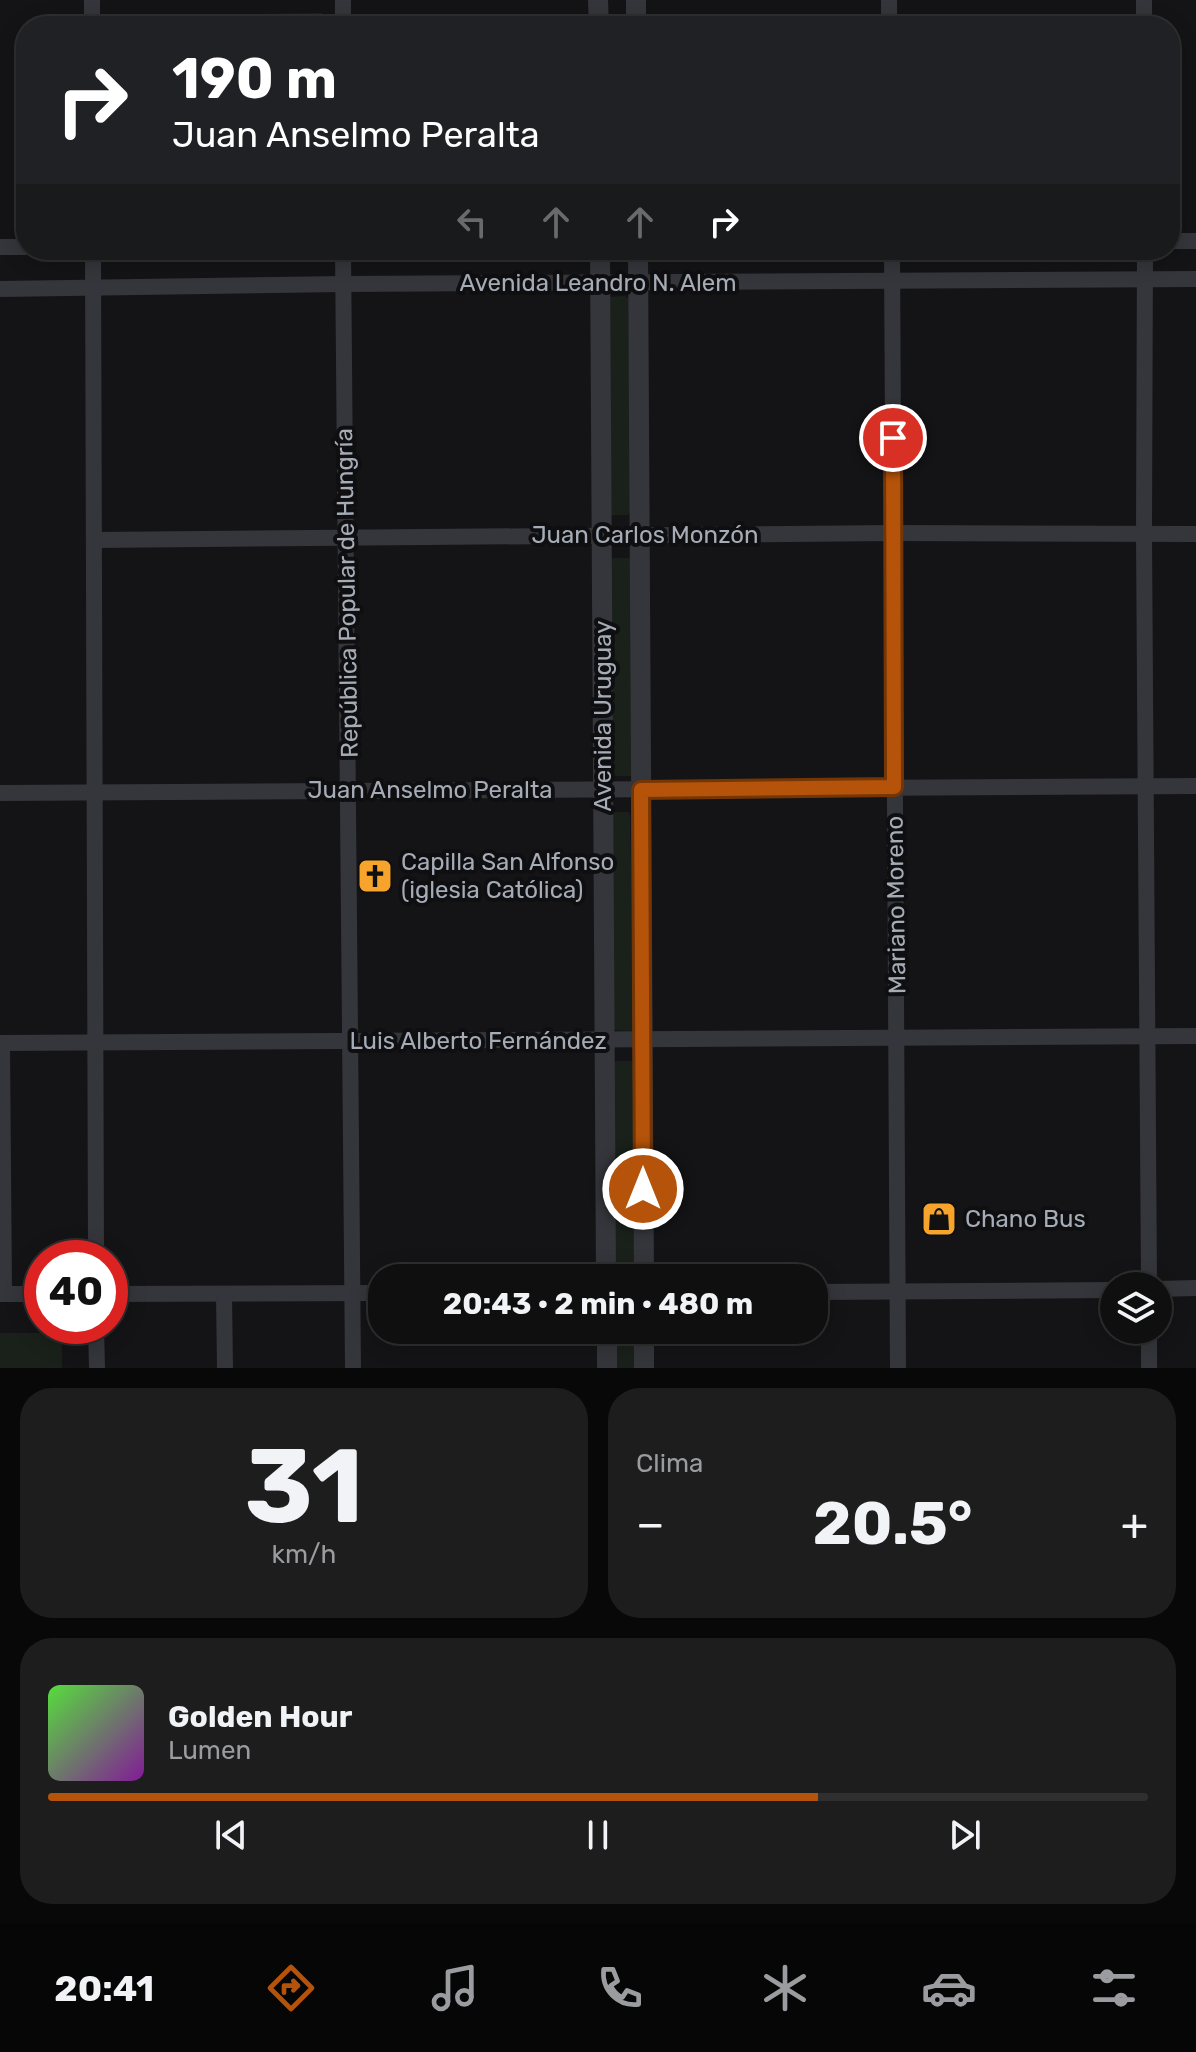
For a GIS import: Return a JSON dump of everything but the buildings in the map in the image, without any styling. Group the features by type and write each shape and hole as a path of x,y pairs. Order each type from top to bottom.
{"street":[{"path":"93,260 96,1240"},
{"name":"República Popular de Hungría","path":"343,260 353,1368"},
{"name":"Avenida Uruguay","path":"600,260 606,1264"},
{"name":"Avenida Uruguay","path":"638,260 644,1264"},
{"name":"Mariano Moreno","path":"892,260 898,1368"},
{"path":"1145,260 1149,1272"},
{"name":"Avenida Leandro N. Alem","path":"0,289 1196,279"},
{"name":"Juan Carlos Monzón","path":"94,540 894,533 1196,534"},
{"name":"Juan Anselmo Peralta","path":"0,793 1196,786"},
{"name":"Luis Alberto Fernández","path":"1,1043 1196,1036"},
{"path":"1,1043 2,1294 24,1294"},
{"path":"1172,1289 1196,1288"},
{"path":"828,1292 1100,1290"},
{"path":"128,1294 368,1293"},
{"path":"224,1294 225,1368"},
{"path":"96,1344 97,1368"},
{"path":"607,1344 607,1368"},
{"path":"644,1344 644,1368"},
{"path":"1149,1344 1149,1368"}],"shaded area":[{"path":"322,13 322,16 112,16"},
{"path":"625,296 628,299 631,510 628,515 611,515 610,297"},
{"path":"629,558 631,561 632,776 615,776 611,772 609,561"},
{"path":"613,812 628,812 630,815 634,1026 631,1031 614,1030"},
{"path":"616,1061 632,1061 634,1064 636,1264 614,1264 612,1065"},
{"path":"0,1333 24,1333 24,1344 62,1344 62,1368 0,1368"},
{"path":"613,1344 635,1344 636,1368 613,1368"}],"place":[{"name":"Capilla San Alfonso (iglesia Católica)","path":"375,876"},
{"name":"Chano Bus","path":"939,1219"}],"route":[{"path":"643,1189 641,790 894,787 893,438"}]}
